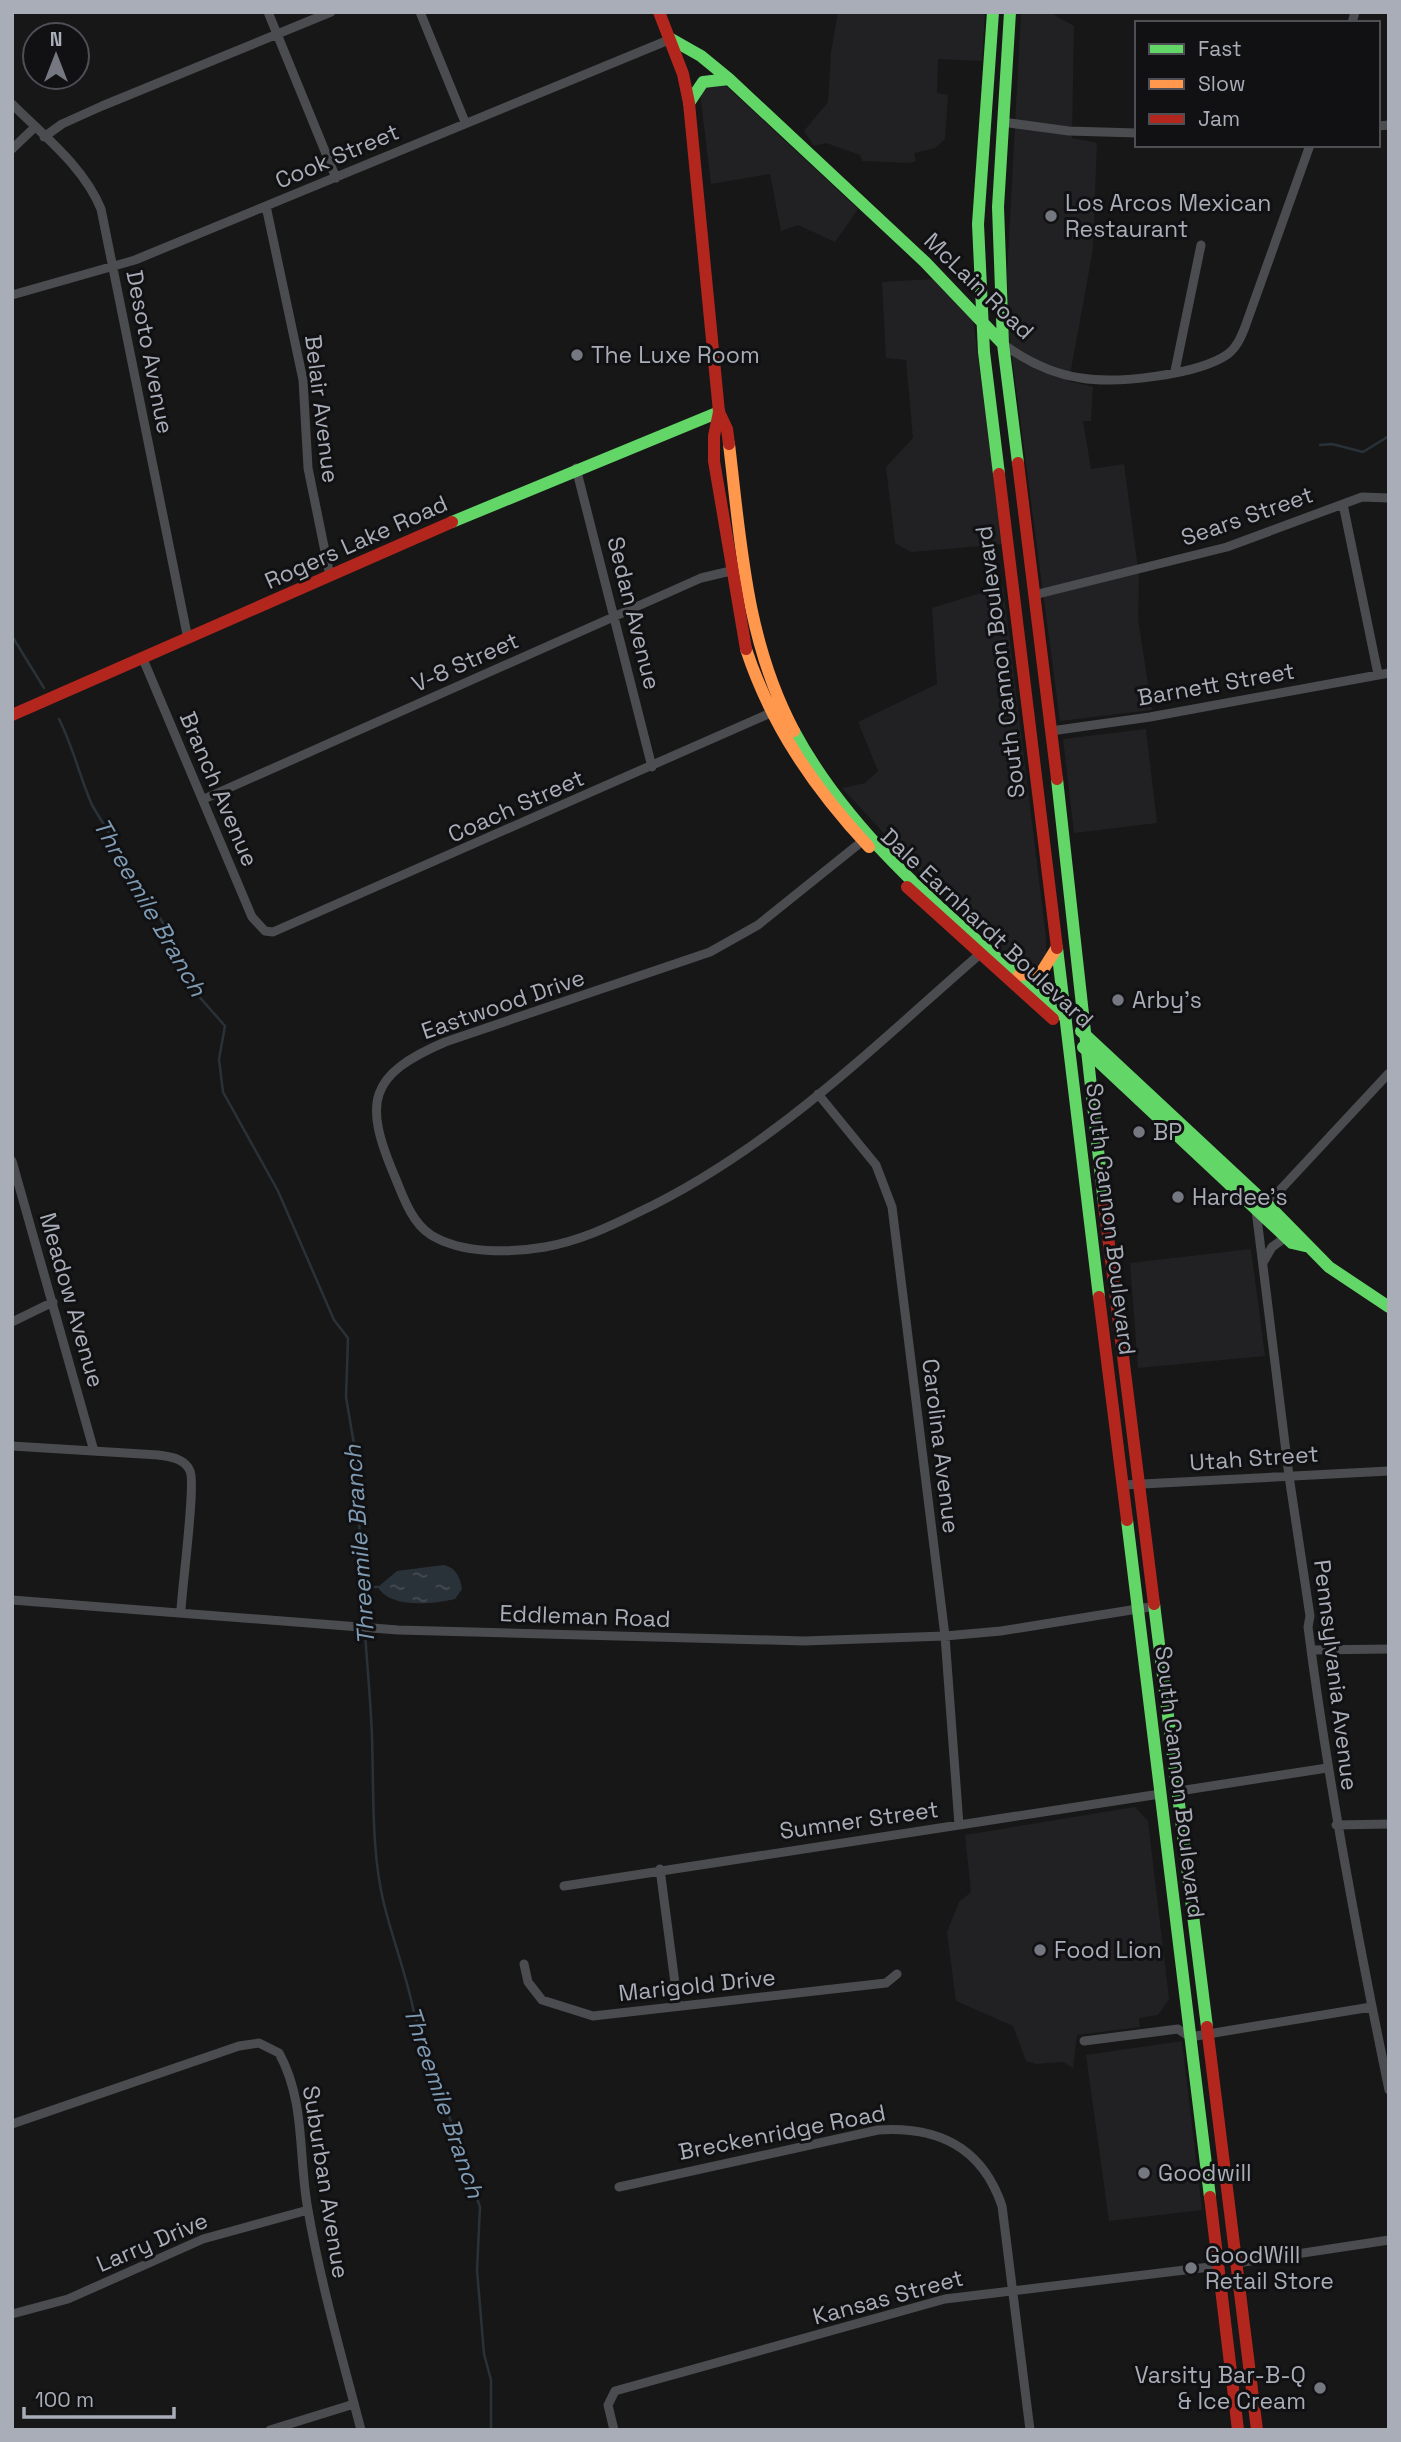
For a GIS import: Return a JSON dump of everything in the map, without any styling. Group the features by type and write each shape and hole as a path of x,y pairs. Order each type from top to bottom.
{"main road":[{"name":"Dale Earnhardt Boulevard","path":"659,12 671,39 689,103 719,412 727,429 744,569 756,638 775,711"},
{"name":"South Cannon Boulevard","path":"993,12 978,212 982,320 1238,2430"},
{"name":"South Cannon Boulevard","path":"1010,12 1002,122 998,267 1003,344 1257,2430"},
{"name":"McLain Road","path":"671,39 701,56 729,79 982,320 1003,344"},
{"path":"689,103 700,82 711,77 729,79"},
{"name":"Dale Earnhardt Boulevard","path":"719,412 712,430 731,571 746,649 775,711 867,838 981,954 1262,1207 1300,1236 1305,1246"},
{"name":"Rogers Lake Road","path":"12,715 576,468 719,412"},
{"path":"1022,665 1030,679 1039,717 1051,731"},
{"name":"Dale Earnhardt Boulevard","path":"867,838 1085,1034 1262,1207 1292,1243 1305,1246 1389,1307"},
{"path":"1019,975 1041,973 1049,964 1056,947"}],"street":[{"path":"268,12 336,177"},
{"path":"44,136 62,124 102,106 331,12"},
{"path":"421,12 465,122"},
{"name":"Cook Street","path":"12,295 113,267 671,39"},
{"name":"Desoto Avenue","path":"12,104 93,190 101,209 188,639"},
{"path":"1002,122 1069,131 1135,133"},
{"path":"12,149 35,127"},
{"name":"McLain Road","path":"1003,344 1023,358 1081,378 1123,380 1218,360 1234,349 1241,339 1309,147"},
{"name":"Belair Avenue","path":"266,206 303,380 308,468 330,576"},
{"path":"1175,371 1201,245"},
{"name":"Sedan Avenue","path":"576,468 653,767"},
{"path":"1343,504 1363,497 1389,498"},
{"name":"Sears Street","path":"1034,595 1227,547 1343,504 1378,674"},
{"name":"V-8 Street","path":"204,799 701,578 744,569"},
{"name":"Branch Avenue","path":"143,659 252,917 265,930"},
{"name":"Barnett Street","path":"1051,731 1150,717 1389,673"},
{"name":"Coach Street","path":"265,930 287,928 775,711"},
{"name":"Eastwood Drive","path":"867,838 758,925 710,952 414,1055 393,1071 381,1088 375,1108 375,1126 411,1212 431,1235 460,1247 506,1250 543,1247 601,1230 703,1179 770,1135 981,954"},
{"path":"1262,1207 1389,1073"},
{"name":"Carolina Avenue","path":"818,1094 876,1165 892,1207 945,1636 959,1825"},
{"name":"Meadow Avenue","path":"12,1161 94,1451"},
{"name":"Pennsylvania Avenue","path":"1262,1207 1261,1240 1327,1768 1389,2090"},
{"path":"1264,1262 1272,1247 1286,1237"},
{"path":"12,1322 53,1301"},
{"path":"12,1446 181,1460 190,1469 193,1488 186,1536 181,1611"},
{"name":"Utah Street","path":"1123,1486 1389,1471"},
{"name":"Eddleman Road","path":"12,1600 411,1630 804,1641 945,1636 1156,1606"},
{"path":"1311,1650 1389,1649"},
{"path":"1179,1791 1327,1768"},
{"name":"Sumner Street","path":"564,1886 660,1869 1160,1794"},
{"path":"1336,1825 1389,1824"},
{"path":"660,1869 678,2006"},
{"name":"Marigold Drive","path":"524,1964 528,1982 542,2000 593,2016 886,1983 897,1974"},
{"path":"1084,2041 1178,2029 1190,2038 1371,2007"},
{"name":"Suburban Avenue","path":"12,2124 239,2046 259,2043 279,2053 295,2092 307,2210 322,2287 361,2430"},
{"name":"Breckenridge Road","path":"619,2187 878,2130 918,2129 940,2136 963,2149 987,2174 1002,2206 1013,2289"},
{"name":"Larry Drive","path":"12,2314 68,2299 203,2239 307,2210"},
{"path":"1237,2263 1389,2240"},
{"name":"Kansas Street","path":"614,2430 609,2398 624,2388 945,2299 1218,2266"},
{"path":"1013,2289 1030,2430"},
{"path":"270,2430 354,2404"}],"shaded area":[{"path":"838,12 985,12 982,61 938,59 937,93 948,95 945,139 935,148 914,153 916,161 862,161 860,155 826,143 814,146 804,131 828,102 831,52"},
{"path":"1021,12 1049,12 1074,26 1072,138 1097,143 1093,249 1069,381 1093,387 1091,421 1083,421 1091,469 1124,464 1139,576 1138,619 1152,710 1060,721 1009,335 1007,276"},
{"path":"724,84 858,209 835,242 798,225 781,231 770,174 711,184 700,93 706,85"},
{"path":"933,279 973,320 1003,544 911,552 895,543 886,467 913,438 906,360 886,358 882,282"},
{"path":"1003,586 1046,937 1046,955 1042,965 1031,969 1019,966 936,889 842,788 865,783 878,771 858,722 937,684 932,608"},
{"path":"1146,729 1157,823 1074,833 1063,739"},
{"path":"1251,1249 1265,1356 1138,1368 1130,1263"},
{"path":"1135,1807 1148,1821 1169,1999 1158,2015 1139,2018 1140,2027 1077,2035 1073,2068 1063,2062 1036,2064 1026,2061 1013,2026 956,2001 947,1932 959,1902 971,1892 965,1835"},
{"path":"1182,2041 1202,2210 1109,2221 1086,2055"}],"water":[{"path":"444,1565 457,1574 460,1581 462,1589 455,1599 425,1603 402,1602 384,1594 378,1587 397,1571"}],"waterway":[{"path":"1320,445 1332,444 1363,452 1389,436"},
{"name":"Threemile Branch","path":"12,636 44,688"},
{"name":"Threemile Branch","path":"59,719 92,805 172,938 196,993 225,1026 219,1059 223,1092 278,1191 334,1320 348,1338 346,1397 356,1456 364,1624"},
{"path":"362,1587 380,1587"},
{"name":"Threemile Branch","path":"365,1631 375,1842 380,1884 414,2013 480,2207 477,2270 484,2354 491,2380 491,2430"}],"traffic: fast":[{"path":"993,12 978,224 984,352 999,474"},
{"path":"1010,12 998,207 1003,344 1018,463"},
{"path":"671,39 701,56 729,79 925,262 1003,344"},
{"path":"689,103 703,82 729,79"},
{"path":"452,522 719,412"},
{"path":"794,731 849,813 882,850 954,920 1066,1018"},
{"path":"1057,779 1104,1204"},
{"path":"1057,948 1099,1297"},
{"path":"1081,1031 1272,1209 1329,1267 1389,1307"},
{"path":"1083,1047 1292,1243 1305,1246"},
{"path":"1127,1520 1210,2197"},
{"path":"1154,1604 1207,2027"}],"traffic: slow":[{"path":"729,444 742,555 756,627 765,662 794,731"},
{"path":"746,649 768,704 796,754 830,802 869,847"},
{"path":"1019,975 1041,973 1056,949"}],"traffic: jam":[{"path":"659,12 683,74 689,103 719,412 727,429 729,444"},
{"path":"719,412 714,436 714,461 746,649"},
{"path":"1018,463 1057,779"},
{"path":"999,474 1057,948"},
{"path":"12,715 452,522"},
{"path":"907,887 1053,1019"},
{"path":"1104,1204 1154,1604"},
{"path":"1099,1297 1127,1520"},
{"path":"1207,2027 1257,2430"},
{"path":"1210,2197 1238,2430"}],"place":[{"name":"Los Arcos Mexican Restaurant","path":"1051,216"},
{"name":"The Luxe Room","path":"577,355"},
{"name":"Arby's","path":"1118,1000"},
{"name":"BP","path":"1139,1132"},
{"name":"Hardee's","path":"1178,1197"},
{"name":"Food Lion","path":"1040,1950"},
{"name":"Goodwill","path":"1144,2173"},
{"name":"GoodWill Retail Store","path":"1191,2268"},
{"name":"Varsity Bar-B-Q & Ice Cream","path":"1320,2388"}]}
